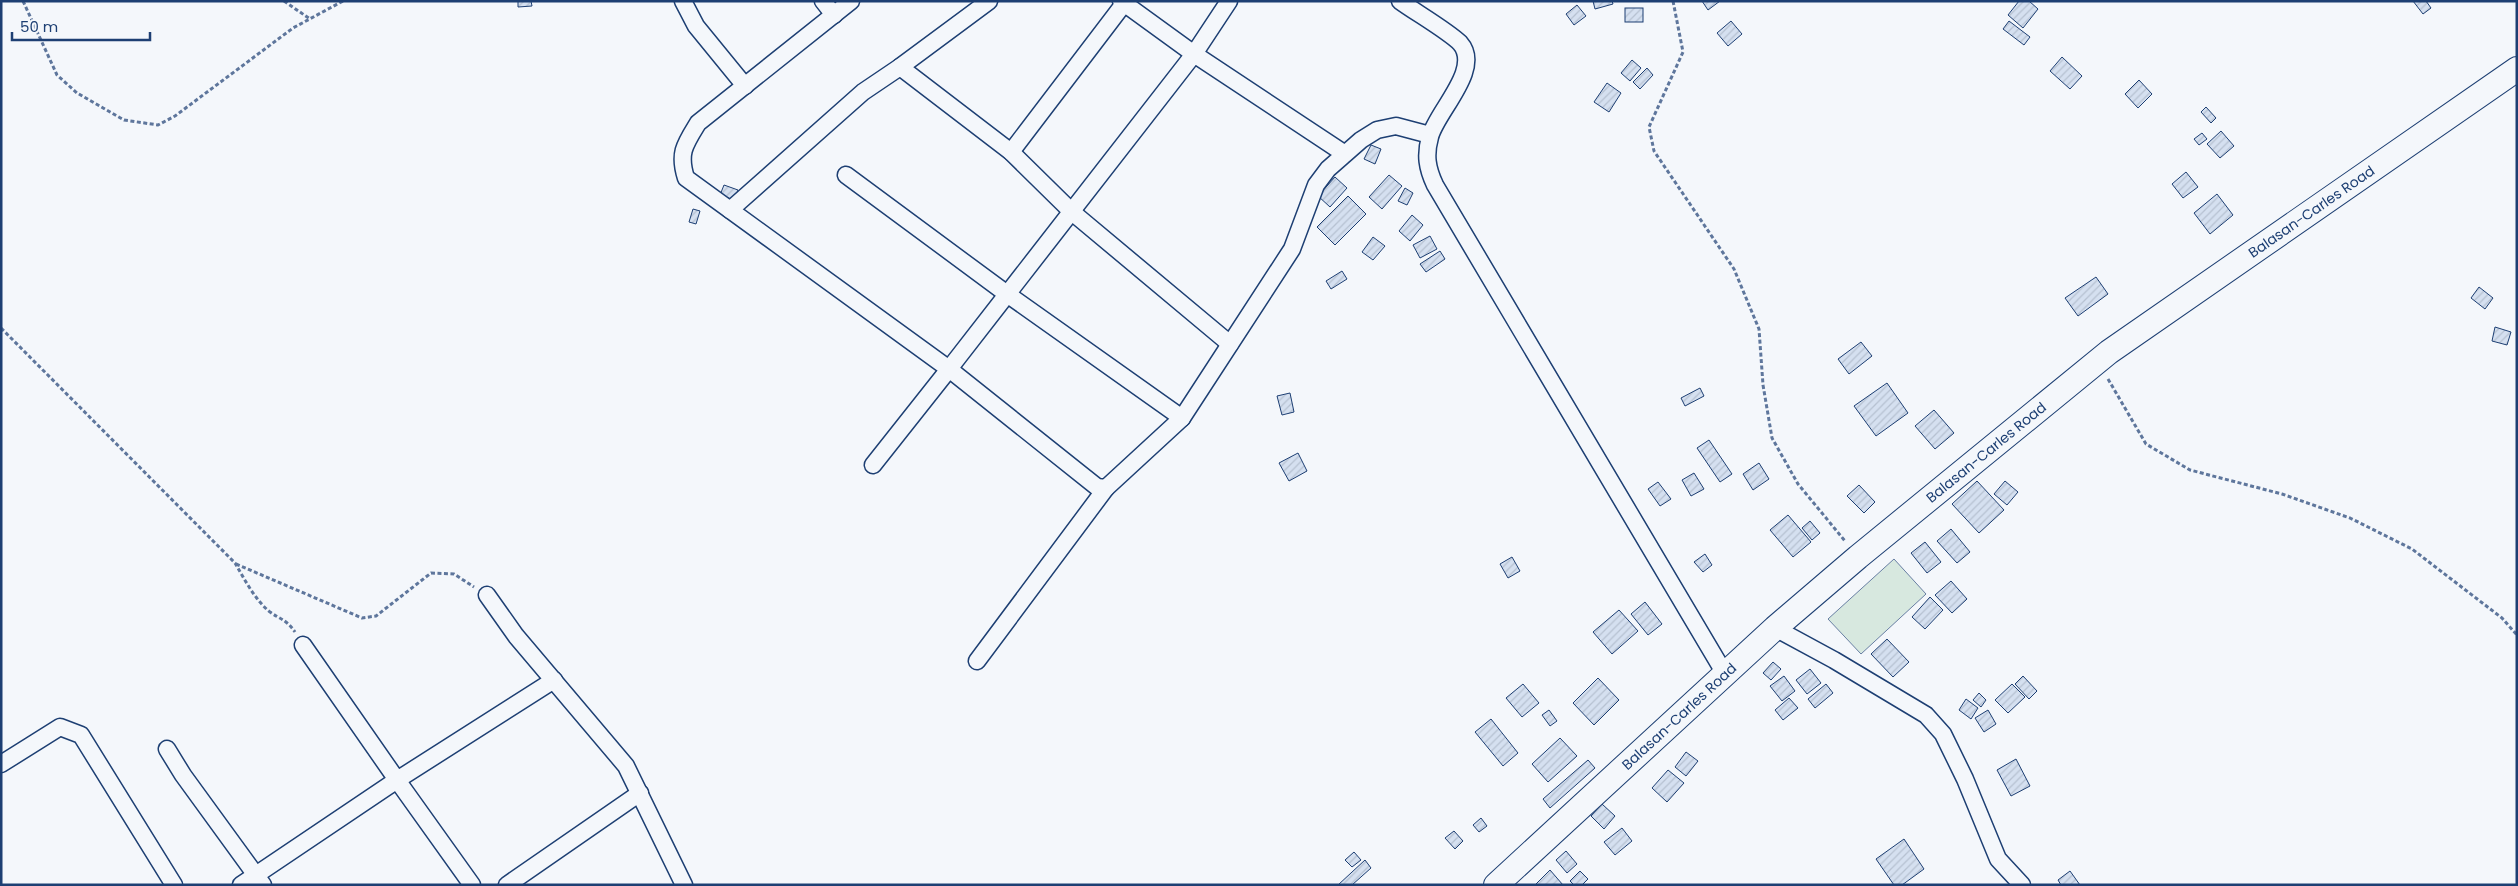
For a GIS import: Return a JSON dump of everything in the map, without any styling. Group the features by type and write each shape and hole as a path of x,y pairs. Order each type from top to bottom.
{"main road":[{"name":"Balasan-Carles Road","path":"1496,885 1775,628 1858,557 2097,362 2517,69"}],"street":[{"path":"683,1 696,26 745,86"},
{"path":"823,1 834,15"},
{"path":"851,1 698,123 684,145 681,164 686,178 948,369 1097,487 1106,488"},
{"path":"730,210 863,92 989,1"},
{"path":"873,465 1194,54 1229,1"},
{"path":"1400,1 1461,44 1466,59 1464,75 1430,135 1426,165 1435,185 1725,674"},
{"path":"1011,152 1124,2 1194,54 1345,154"},
{"path":"900,67 1011,152 1072,212 1230,344"},
{"path":"976,661 1106,488 1182,418 1292,249 1316,185 1345,154 1377,130 1396,126 1430,135"},
{"path":"846,175 1006,294 1182,418"},
{"path":"486,595 626,766 684,885"},
{"path":"1775,628 1834,660 1926,715 1943,734 1958,764 1998,859 2022,885"},
{"path":"304,645 472,885"},
{"path":"240,885 260,880 397,780 554,680"},
{"path":"1,764 60,727 81,735 174,885"},
{"path":"167,749 183,775 260,880"},
{"path":"507,885 640,793"}],"path":[{"path":"23,1 57,75 77,93 124,120 158,125 175,116 293,28 343,1"},
{"path":"284,1 310,19"},
{"path":"1673,1 1684,52 1649,127 1654,151 1734,269 1759,329 1763,385 1772,438 1798,484 1858,557"},
{"path":"1,328 235,563 248,586 265,606 288,622 304,645"},
{"path":"2097,362 2146,444 2190,470 2290,497 2350,518 2412,549 2502,618 2517,635"},
{"path":"235,563 362,618 376,616 431,573 454,574 486,595"}],"shaded area":[{"path":"1894,559 1926,594 1861,654 1828,619"}],"building":[{"path":"518,1 531,1 532,6 518,7"},
{"path":"1593,1 1612,1 1613,4 1595,9"},
{"path":"1702,1 1720,1 1708,10"},
{"path":"2019,1 2029,1 2038,9 2023,28 2008,15"},
{"path":"2413,1 2426,1 2431,8 2423,14"},
{"path":"1577,5 1586,16 1574,25 1566,14"},
{"path":"1625,8 1643,8 1643,22 1625,22"},
{"path":"1731,21 1742,34 1728,46 1717,33"},
{"path":"2009,21 2030,37 2024,45 2003,29"},
{"path":"2062,57 2082,76 2070,89 2050,71"},
{"path":"1632,60 1641,68 1630,81 1621,73"},
{"path":"1647,68 1653,75 1640,89 1633,82"},
{"path":"2139,80 2152,94 2138,108 2125,94"},
{"path":"1607,83 1621,93 1609,112 1594,102"},
{"path":"2206,107 2216,118 2211,123 2201,112"},
{"path":"2221,131 2234,146 2220,158 2207,144"},
{"path":"2202,133 2207,139 2199,145 2194,139"},
{"path":"1371,145 1381,149 1375,164 1364,159"},
{"path":"2186,172 2198,187 2183,198 2172,184"},
{"path":"1389,175 1402,186 1382,209 1369,197"},
{"path":"1335,177 1347,188 1330,207 1318,196"},
{"path":"724,185 738,190 734,200 720,195"},
{"path":"1405,188 1413,193 1407,205 1398,201"},
{"path":"2217,194 2233,215 2210,234 2194,213"},
{"path":"1348,196 1366,214 1335,245 1317,227"},
{"path":"693,209 700,211 696,224 689,222"},
{"path":"1412,215 1423,225 1410,241 1399,231"},
{"path":"1430,236 1437,249 1420,258 1413,245"},
{"path":"1373,237 1385,246 1373,260 1362,252"},
{"path":"1440,251 1445,259 1426,272 1420,264"},
{"path":"1342,271 1347,279 1331,289 1326,281"},
{"path":"2096,277 2108,294 2078,316 2065,298"},
{"path":"2479,287 2493,298 2485,309 2471,298"},
{"path":"2495,327 2511,332 2507,345 2492,341"},
{"path":"1861,342 1872,356 1849,374 1838,359"},
{"path":"1887,383 1908,413 1876,436 1854,406"},
{"path":"1700,388 1704,396 1685,406 1681,398"},
{"path":"1290,393 1294,412 1282,415 1277,396"},
{"path":"1934,410 1954,433 1935,449 1915,426"},
{"path":"1709,440 1732,474 1720,482 1697,448"},
{"path":"1298,453 1307,471 1289,481 1279,463"},
{"path":"1759,463 1769,479 1753,490 1743,474"},
{"path":"1694,473 1704,489 1691,496 1682,480"},
{"path":"1977,481 2004,510 1979,533 1952,504"},
{"path":"2005,481 2018,492 2007,505 1994,494"},
{"path":"1658,482 1671,499 1660,506 1648,489"},
{"path":"1859,485 1875,502 1864,513 1847,496"},
{"path":"1788,515 1811,542 1793,557 1770,530"},
{"path":"1810,521 1820,533 1812,540 1802,528"},
{"path":"1951,529 1970,552 1957,563 1937,541"},
{"path":"1925,542 1941,562 1927,573 1911,553"},
{"path":"1705,554 1712,565 1703,572 1694,562"},
{"path":"1512,557 1520,571 1508,578 1500,564"},
{"path":"1951,581 1967,599 1952,613 1935,595"},
{"path":"1930,597 1943,610 1925,629 1912,617"},
{"path":"1645,602 1662,624 1648,635 1631,614"},
{"path":"1619,610 1638,631 1612,654 1593,632"},
{"path":"1887,639 1909,662 1893,677 1871,654"},
{"path":"1773,662 1781,669 1771,680 1763,673"},
{"path":"1810,669 1821,683 1807,694 1796,680"},
{"path":"1784,676 1795,691 1782,701 1770,686"},
{"path":"2023,676 2037,691 2029,699 2015,684"},
{"path":"1598,678 1619,700 1594,725 1573,703"},
{"path":"1523,684 1539,703 1522,717 1506,698"},
{"path":"1826,684 1833,693 1815,708 1808,699"},
{"path":"2012,684 2025,697 2008,713 1995,700"},
{"path":"1979,693 1986,700 1981,707 1973,700"},
{"path":"1789,698 1798,708 1783,720 1775,710"},
{"path":"1966,699 1978,708 1971,719 1959,710"},
{"path":"1549,710 1557,721 1550,726 1542,715"},
{"path":"1988,710 1996,724 1984,732 1975,718"},
{"path":"1491,719 1518,753 1503,766 1475,732"},
{"path":"1560,738 1577,756 1548,782 1532,764"},
{"path":"1686,752 1698,761 1686,776 1675,767"},
{"path":"2016,759 2030,786 2011,796 1997,770"},
{"path":"1588,760 1595,768 1550,808 1543,799"},
{"path":"1668,770 1684,783 1667,802 1652,788"},
{"path":"1602,804 1615,816 1604,829 1591,816"},
{"path":"1481,818 1487,826 1479,832 1473,825"},
{"path":"1622,828 1632,841 1615,855 1604,842"},
{"path":"1454,831 1463,841 1455,849 1445,838"},
{"path":"1904,839 1924,869 1902,885 1894,885 1876,859"},
{"path":"1566,851 1577,864 1567,873 1556,860"},
{"path":"1354,852 1361,860 1352,867 1345,860"},
{"path":"1365,860 1371,868 1352,885 1338,885"},
{"path":"1550,870 1563,885 1535,885"},
{"path":"1580,871 1588,879 1582,885 1574,885 1570,881"},
{"path":"2070,871 2080,885 2061,885 2058,880"}]}
